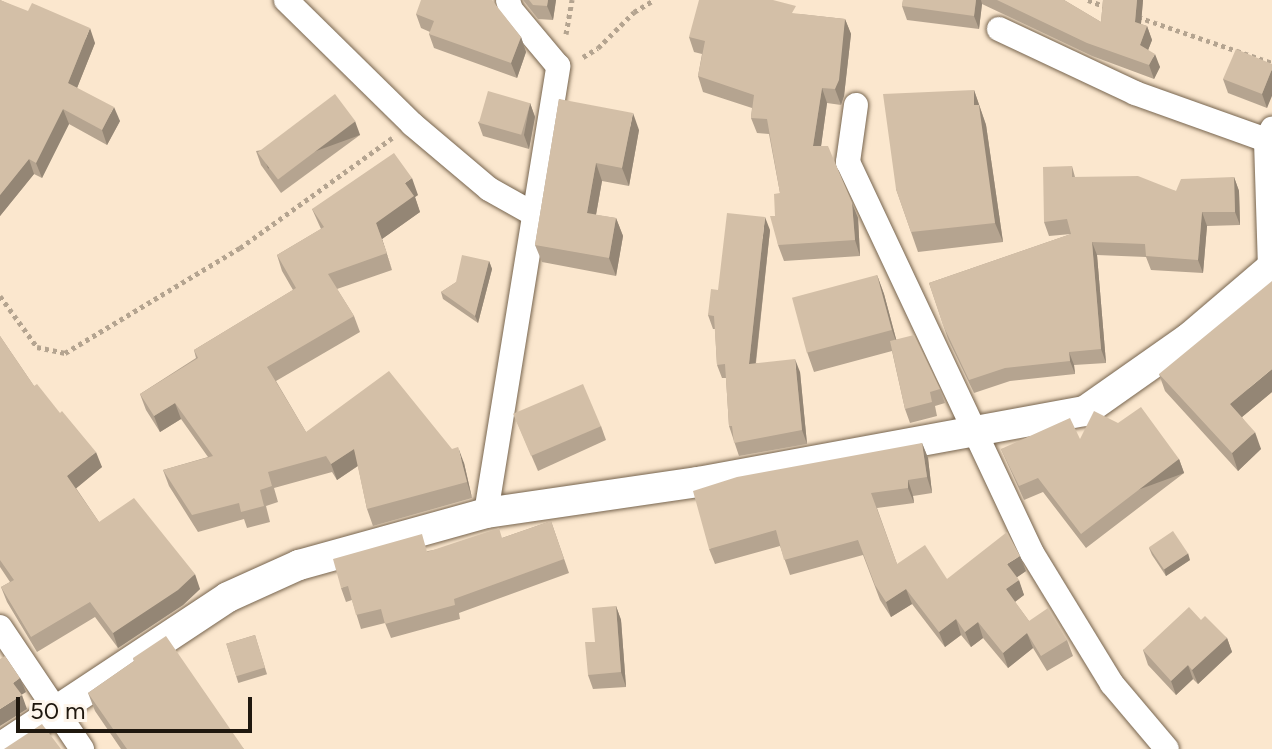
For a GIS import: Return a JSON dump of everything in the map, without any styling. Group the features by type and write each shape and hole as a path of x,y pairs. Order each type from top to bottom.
{"street":[{"path":"286,0 412,124 489,189 532,213"},
{"path":"486,513 558,66 511,10 508,0"},
{"path":"0,748 228,597 299,565 486,513 698,482 1085,411 1189,338 1271,268 1269,134 1135,93 999,29"},
{"path":"856,105 848,162 1032,553 1112,684 1167,749"},
{"path":"0,627 82,749"}],"path":[{"path":"557,70 598,48 634,12 654,0"},
{"path":"1088,0 1112,9"},
{"path":"1127,14 1272,63"},
{"path":"0,296 37,347 65,353 240,248 412,124"}],"building":[{"path":"0,0 28,11 32,3 90,28 68,83 114,107 102,130 63,109 36,163 29,159 0,195"},
{"path":"421,0 492,0 521,37 511,63 429,34 434,21 416,14"},
{"path":"529,0 548,0 547,6 533,5"},
{"path":"699,0 773,0 796,6 792,13 845,19 839,80 835,89 822,88 813,146 828,146 852,203 855,240 778,245 770,216 775,216 774,194 780,193 767,119 751,118 754,95 698,76 705,41 689,37"},
{"path":"903,0 976,0 974,16 902,6"},
{"path":"997,0 1064,0 1101,22 1103,0 1137,0 1135,22 1147,26 1140,45 1155,54 1149,65 1087,43"},
{"path":"1236,49 1272,64 1262,94 1223,79"},
{"path":"974,90 974,105 979,105 995,223 911,232 896,189 883,94"},
{"path":"488,91 530,103 521,135 479,123"},
{"path":"335,94 355,121 278,180 258,152"},
{"path":"559,99 633,113 622,168 596,163 587,213 616,218 609,258 535,245"},
{"path":"394,153 412,178 405,183 414,196 376,223 387,253 328,274 354,316 267,367 306,432 389,371 452,449 458,447 467,482 367,509 354,449 331,464 326,456 268,472 272,486 260,490 264,506 241,512 239,503 192,515 163,470 213,456 175,403 154,416 140,394 198,358 194,350 296,288 277,255 324,227 312,209"},
{"path":"1072,166 1072,177 1138,176 1176,191 1181,179 1234,177 1235,212 1202,212 1198,260 1146,256 1145,244 1092,242 1101,349 1069,352 1070,361 1005,368 969,380 943,325 929,283 1071,234 1067,219 1044,222 1043,167"},
{"path":"727,213 765,217 749,364 795,359 802,430 734,443 732,426 729,426 725,364 717,365 714,316 708,315 711,289 718,290"},
{"path":"462,255 489,261 475,316 441,292 456,282"},
{"path":"877,275 892,330 807,353 792,298"},
{"path":"1272,281 1272,369 1230,404 1255,432 1232,453 1159,374"},
{"path":"914,335 940,389 930,392 932,402 905,409 890,341"},
{"path":"0,336 34,386 37,384 96,452 67,476 99,522 134,498 195,574 178,590 113,633 90,602 31,637 1,587 14,580 0,560"},
{"path":"583,384 601,426 531,456 513,414"},
{"path":"1141,407 1179,459 1081,534 1038,478 1019,486 1001,449 1070,418 1080,439 1094,411 1118,423"},
{"path":"922,443 927,477 908,480 908,488 871,493 897,564 925,545 947,579 1007,532 1020,556 1007,564 1019,580 1006,589 1029,621 1048,608 1067,640 1041,656 1027,633 1003,653 978,622 965,632 956,619 939,632 906,589 886,602 875,585 858,540 784,560 776,530 709,549 693,491 737,477"},
{"path":"551,521 564,559 454,599 455,605 385,624 381,609 356,615 348,586 341,588 333,559 422,534 427,552 499,528 502,538"},
{"path":"1173,531 1188,553 1164,570 1149,547"},
{"path":"616,606 621,672 588,675 585,642 595,642 592,608"},
{"path":"1189,607 1201,620 1205,616 1227,638 1192,670 1188,665 1171,681 1143,650"},
{"path":"255,635 265,668 236,676 226,644"},
{"path":"166,636 244,749 127,749 88,693"},
{"path":"5,656 20,678 13,683 22,695 0,709 0,659"},
{"path":"42,724 61,749 4,749"}]}
